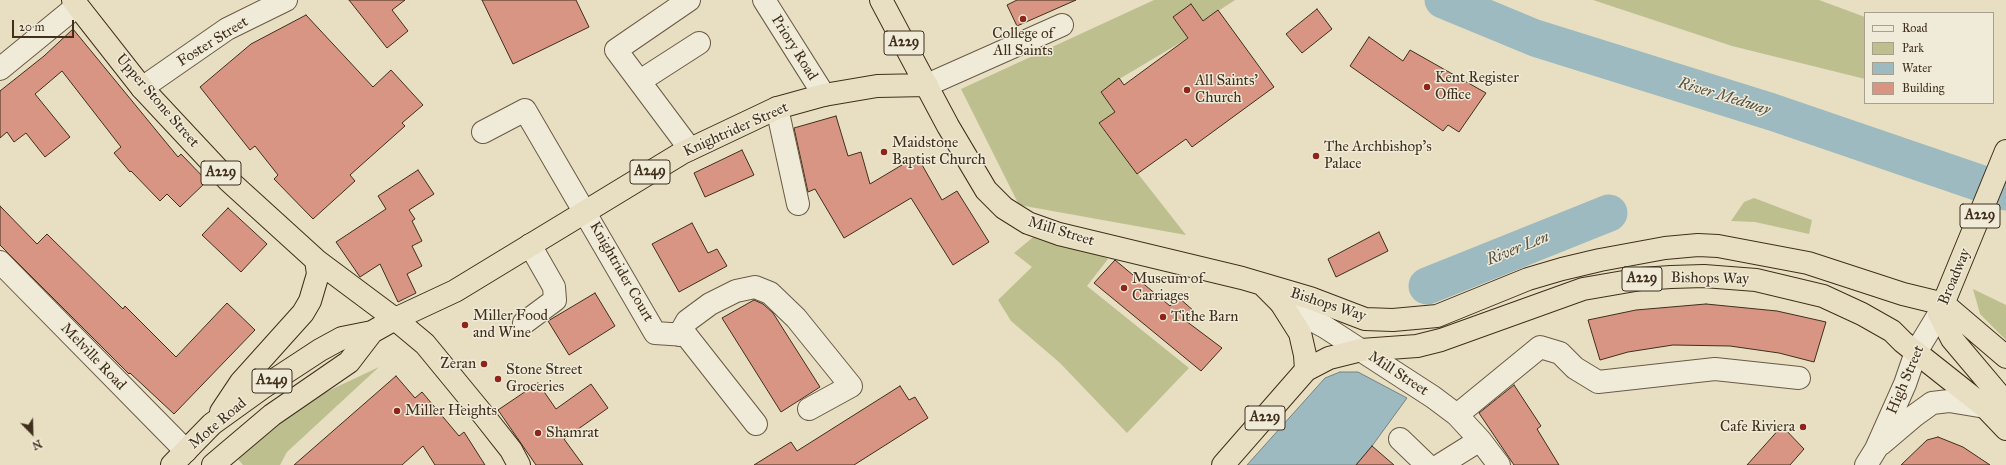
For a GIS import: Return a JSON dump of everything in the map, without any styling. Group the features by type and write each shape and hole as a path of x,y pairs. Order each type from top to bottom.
{"highway":[{"name":"A229","path":"881,0 927,85"},
{"name":"Upper Stone Street","path":"75,3 142,88 228,180 316,260 395,319"},
{"name":"Knightrider Street","path":"395,319 456,291 530,244 690,149 777,108 824,95 876,86 927,85"},
{"name":"Mill Street","path":"927,85 948,126 986,190 1004,208 1028,223 1059,234 1242,278 1263,285"},
{"name":"Broadway","path":"1942,309 2006,151"},
{"name":"Bishops Way","path":"1263,285 1310,298 1365,319 1413,319 1438,316 1500,290 1562,269 1628,254 1665,248 1698,245 1718,246 1808,263 1904,294 1942,309"},
{"name":"A249","path":"212,424 241,382 303,313 310,301 318,274 316,260"},
{"name":"Bishops Way","path":"1361,350 1417,346 1441,340 1583,289 1641,279 1704,276 1756,280 1823,296 1862,314 1892,331 1985,407"},
{"name":"A229","path":"1263,285 1281,303 1300,334 1305,355 1306,370"},
{"path":"1942,309 2006,357"},
{"path":"1942,309 1952,339 2006,403"},
{"name":"A229","path":"395,319 425,344 511,450 519,465"},
{"name":"Mote Road","path":"179,458 212,424 262,388 330,344 342,338 372,332 395,319"},
{"name":"Mote Road","path":"213,465 272,414 349,362 372,332"},
{"name":"A229","path":"1223,465 1306,370 1328,358 1361,350"},
{"name":"A229","path":"1985,407 2006,429"}],"street":[{"name":"Foster Street","path":"142,88 227,29 286,0"},
{"path":"689,0 616,50 690,149"},
{"name":"Priory Road","path":"764,0 824,95"},
{"path":"0,69 75,3"},
{"path":"927,85 1062,25"},
{"path":"640,81 699,43"},
{"path":"777,108 798,204"},
{"path":"484,132 525,110 586,212"},
{"name":"Knightrider Court","path":"586,212 655,333 686,335 756,424"},
{"path":"524,323 555,300 554,286 530,244"},
{"name":"Melville Road","path":"0,262 179,458"},
{"path":"679,335 687,321 710,304 736,291 755,287 770,293 796,318 851,386 809,409"},
{"name":"Mill Street","path":"1281,303 1325,327 1433,397 1457,415 1480,440 1499,465"},
{"name":"High Street","path":"1871,457 1905,384 1916,352 1942,309"},
{"path":"1457,415 1540,347 1560,353 1575,368 1598,382 1715,369 1799,378"},
{"name":"High Street","path":"1871,457 1914,416 1932,403 1949,401 1985,407"},
{"path":"1400,439 1427,465"},
{"path":"1440,465 1480,440"}],"green space":[{"path":"1154,0 1235,0 1203,21 1191,5 1188,38 1116,81 1101,92 1115,112 1099,124 1186,235 1019,205 961,89"},
{"path":"1593,0 1819,0 1864,17 1864,79 1732,46"},
{"path":"1754,198 1812,220 1809,234 1755,222 1731,221 1744,202"},
{"path":"1043,229 1059,234 1108,259 1087,286 1189,368 1127,433 1060,363 1011,321 998,300 1032,267 1014,253"},
{"path":"1973,289 2006,305 2006,340 1980,314"},
{"path":"379,367 287,452 280,465 243,465 232,452 290,409"}],"water":[{"path":"1340,372 1358,372 1407,398 1372,446 1356,465 1247,465 1325,378"}],"building":[{"path":"349,0 405,0 392,10 408,31 387,48"},
{"path":"482,0 576,0 589,27 513,64"},
{"name":"College of All Saints","path":"1017,0 1076,0 1017,26 1007,5"},
{"name":"All Saints' Church","path":"1191,4 1203,21 1218,10 1274,87 1192,147 1186,139 1137,174 1099,123 1115,112 1101,92 1119,78 1124,85 1188,38 1173,17"},
{"path":"1317,9 1332,29 1302,53 1286,34"},
{"path":"306,15 373,87 391,70 423,105 402,123 405,126 350,175 355,181 313,219 274,179 278,175 255,146 250,150 200,87 251,44"},
{"path":"73,29 178,157 181,154 207,181 180,207 167,194 160,201 131,171 130,172 114,153 121,147 62,71 35,94 70,137 45,157 26,133 14,142 7,132 0,138 0,91 44,56"},
{"name":"Kent Register Office","path":"1369,37 1403,61 1410,50 1486,93 1459,132 1448,125 1443,131 1350,66"},
{"path":"836,116 848,156 861,152 870,184 917,156 942,200 957,191 989,242 953,265 911,198 844,238 815,189 808,192 794,128"},
{"path":"742,150 754,175 705,197 694,173"},
{"path":"418,170 434,194 409,210 415,219 412,221 422,241 412,246 422,266 407,274 416,293 398,302 380,264 360,277 336,242 386,209 378,196"},
{"path":"0,206 37,244 47,234 123,309 125,306 176,357 227,303 255,330 174,414 130,373 129,374 0,245"},
{"path":"228,208 267,244 241,272 202,235"},
{"path":"692,223 708,253 717,249 727,266 679,292 652,244"},
{"path":"1379,232 1388,251 1336,277 1328,259"},
{"name":"Tithe Barn","path":"1115,260 1170,306 1178,297 1195,312 1186,321 1222,348 1201,371 1094,283"},
{"path":"595,293 615,326 569,355 548,321"},
{"path":"754,300 763,304 773,313 820,387 781,412 722,318"},
{"path":"1706,304 1777,311 1826,322 1814,362 1779,353 1730,346 1673,345 1628,352 1600,360 1588,320 1636,310"},
{"name":"Miller Heights","path":"396,376 415,398 422,392 459,436 464,432 485,465 435,465 423,446 402,465 294,465"},
{"path":"538,383 556,409 591,384 608,408 564,439 583,465 536,465 498,410"},
{"path":"1514,385 1541,426 1537,429 1559,465 1514,465 1479,413"},
{"path":"900,386 909,400 915,397 928,418 854,465 754,465 791,442 797,451"},
{"path":"1782,426 1804,449 1790,465 1747,465"},
{"path":"1938,437 1963,447 1990,465 1901,465 1927,440"},
{"path":"1372,446 1394,465 1356,465"}],"waterway":[{"name":"River Medway","path":"1443,0 1535,38 1772,112 2006,192"},
{"name":"River Len","path":"1427,286 1609,213"}],"place":[{"name":"College of All Saints","path":"1023,19"},
{"name":"Kent Register Office","path":"1427,87"},
{"name":"All Saints' Church","path":"1187,90"},
{"name":"Maidstone Baptist Church","path":"884,152"},
{"name":"The Archbishop's Palace","path":"1316,156"},
{"name":"Museum of Carriages","path":"1124,288"},
{"name":"Tithe Barn","path":"1163,317"},
{"name":"Miller Food and Wine","path":"465,325"},
{"name":"Zeran","path":"484,364"},
{"name":"Stone Street Groceries","path":"498,379"},
{"name":"Miller Heights","path":"397,411"},
{"name":"Cafe Riviera","path":"1803,427"},
{"name":"Shamrat","path":"538,433"}]}
